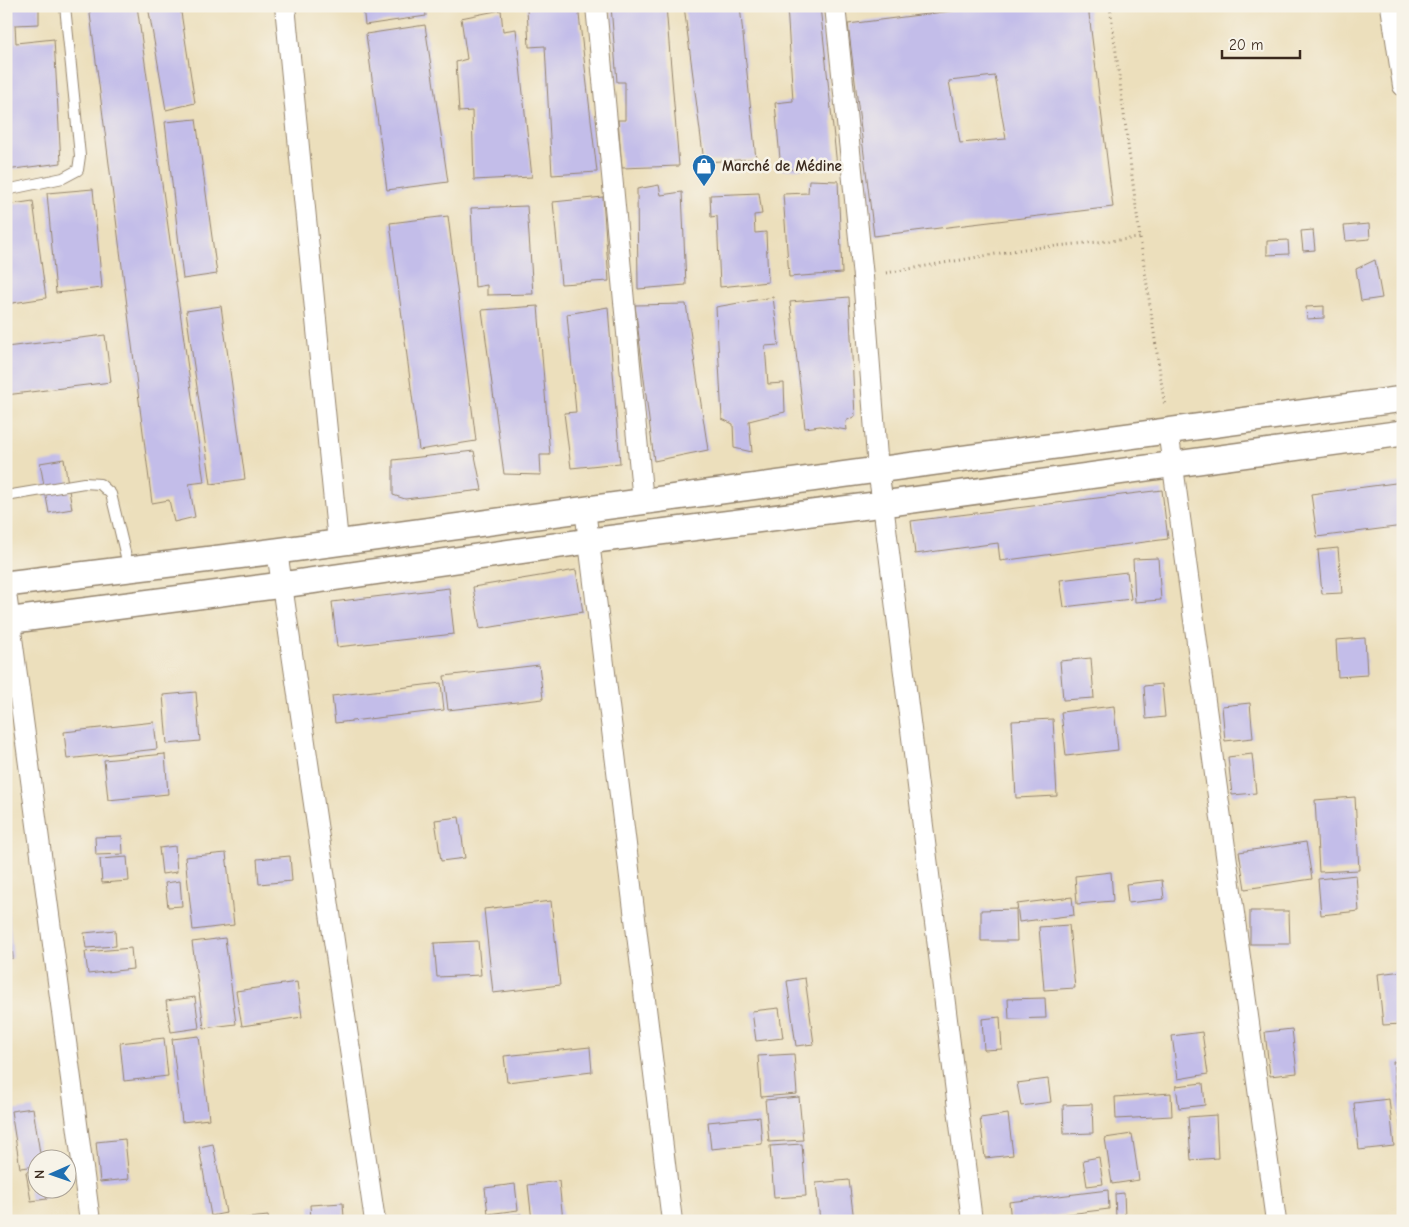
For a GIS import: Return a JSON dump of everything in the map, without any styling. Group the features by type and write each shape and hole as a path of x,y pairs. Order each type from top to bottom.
{"street":[{"path":"285,6 338,542"},
{"path":"596,6 642,502"},
{"path":"835,6 863,277 878,470 972,1221"},
{"path":"1391,6 1403,86"},
{"path":"6,584 277,551 1403,399"},
{"path":"1168,430 1276,1221"},
{"path":"8,621 282,585 589,541 883,504 1403,433"},
{"path":"585,509 672,1221"},
{"path":"277,551 375,1221"},
{"path":"6,593 8,621 90,1221"}],"lane":[{"path":"6,190 63,178 78,170 80,156 65,6"},
{"path":"6,496 84,483 100,484 111,494 129,569"}],"path":[{"path":"1110,6 1140,238 1168,430"},
{"path":"863,277 1024,249 1140,238"}],"building":[{"path":"6,6 39,6 39,24 15,25 16,43 54,39 61,163 6,170"},
{"path":"89,6 137,6 204,482 189,484 195,517 174,522 169,500 152,503"},
{"path":"148,6 180,6 195,103 166,110"},
{"path":"363,6 425,6 426,16 365,25"},
{"path":"548,6 578,6 597,172 552,175 545,46 529,47 527,9"},
{"path":"611,6 666,6 679,166 622,168 618,120 625,120 625,82 617,82"},
{"path":"684,6 740,6 756,159 704,162"},
{"path":"787,6 820,6 837,166 781,170 775,103 793,101"},
{"path":"991,6 1088,6 1113,207 874,236 848,24","holes":["995,76 1006,139 960,143 949,81"]},
{"path":"501,10 503,31 516,29 532,177 474,180 472,111 459,112 456,62 467,59 461,18"},
{"path":"425,25 448,182 387,190 366,34"},
{"path":"196,119 217,274 183,279 165,122"},
{"path":"809,180 838,181 842,273 789,277 783,194 808,193"},
{"path":"659,185 661,195 682,192 686,285 638,289 637,189"},
{"path":"93,189 102,288 56,293 47,193"},
{"path":"759,193 762,214 754,215 755,233 766,232 768,282 720,287 717,216 711,217 710,195"},
{"path":"603,197 609,281 561,284 553,202"},
{"path":"33,201 46,298 6,304 6,205"},
{"path":"527,206 533,294 487,295 487,285 475,287 471,208"},
{"path":"448,216 476,441 419,450 390,223"},
{"path":"1369,224 1370,239 1346,241 1344,226"},
{"path":"1313,230 1315,250 1303,251 1301,231"},
{"path":"1288,240 1289,254 1267,255 1267,241"},
{"path":"1375,260 1382,298 1361,301 1356,269"},
{"path":"773,297 779,345 765,346 768,384 784,383 785,412 749,421 752,452 734,448 733,424 722,419 716,307"},
{"path":"849,297 855,416 846,421 847,430 820,426 805,428 790,302"},
{"path":"686,304 708,450 654,461 635,305"},
{"path":"221,306 245,479 211,484 186,311"},
{"path":"538,306 550,455 540,455 541,475 504,474 482,310"},
{"path":"1324,306 1324,318 1307,319 1306,307"},
{"path":"608,307 620,463 571,468 564,413 576,412 567,314"},
{"path":"105,335 111,382 6,395 6,347"},
{"path":"474,451 482,490 405,499 393,495 393,460"},
{"path":"64,459 72,509 49,513 40,463"},
{"path":"1403,482 1403,526 1317,537 1311,494"},
{"path":"1162,490 1168,539 1000,561 998,543 915,554 911,521"},
{"path":"1338,548 1342,593 1322,594 1318,550"},
{"path":"1158,558 1161,600 1135,602 1133,559"},
{"path":"576,570 583,612 480,629 473,587"},
{"path":"1127,572 1131,599 1064,607 1060,580"},
{"path":"449,588 454,634 337,647 332,602"},
{"path":"1365,638 1367,675 1338,677 1336,640"},
{"path":"1091,658 1094,698 1063,700 1060,661"},
{"path":"539,665 543,699 448,710 444,676"},
{"path":"441,683 444,710 335,723 332,696"},
{"path":"1162,684 1165,717 1146,719 1144,686"},
{"path":"196,692 200,741 167,744 163,695"},
{"path":"1250,703 1253,738 1225,741 1222,706"},
{"path":"1114,706 1118,750 1066,756 1061,712"},
{"path":"1053,719 1057,796 1016,798 1012,721"},
{"path":"154,722 157,749 67,759 64,732"},
{"path":"165,754 168,794 108,800 104,760"},
{"path":"1252,754 1256,793 1232,795 1228,757"},
{"path":"1355,797 1359,870 1319,872 1315,800"},
{"path":"459,817 465,858 441,861 435,820"},
{"path":"122,836 123,854 96,855 95,837"},
{"path":"1306,842 1312,879 1245,889 1239,852"},
{"path":"175,846 177,872 162,874 159,848"},
{"path":"226,853 234,925 193,930 185,857"},
{"path":"290,856 292,881 259,884 257,859"},
{"path":"127,857 129,881 102,883 100,859"},
{"path":"1111,872 1113,901 1077,904 1075,876"},
{"path":"1356,875 1359,911 1321,915 1318,879"},
{"path":"1162,880 1164,899 1128,903 1126,884"},
{"path":"180,881 182,906 168,907 165,883"},
{"path":"1072,897 1074,915 1019,922 1017,904"},
{"path":"551,901 560,985 493,993 484,909"},
{"path":"6,906 8,906 13,958 6,959"},
{"path":"1016,909 1017,941 981,941 981,910"},
{"path":"1250,911 1289,911 1290,944 1250,944"},
{"path":"1069,925 1075,988 1044,990 1039,927"},
{"path":"115,930 116,946 86,948 84,933"},
{"path":"225,938 236,1024 204,1028 192,942"},
{"path":"478,941 481,975 437,977 434,943"},
{"path":"131,948 133,969 88,974 85,952"},
{"path":"1403,971 1403,1024 1383,1025 1378,974"},
{"path":"805,978 814,1044 796,1046 787,981"},
{"path":"297,982 302,1017 242,1026 236,991"},
{"path":"195,997 199,1028 171,1032 166,1001"},
{"path":"1045,998 1046,1018 1009,1019 1008,999"},
{"path":"779,1008 783,1038 756,1041 752,1011"},
{"path":"1000,1017 1002,1049 984,1050 982,1019"},
{"path":"1292,1029 1297,1073 1270,1076 1265,1032"},
{"path":"1202,1032 1208,1074 1178,1079 1172,1036"},
{"path":"199,1036 209,1119 182,1122 172,1039"},
{"path":"164,1038 168,1076 124,1081 120,1043"},
{"path":"590,1047 592,1072 507,1082 504,1056"},
{"path":"794,1054 797,1094 761,1097 758,1056"},
{"path":"1403,1061 1403,1137 1401,1137 1393,1062"},
{"path":"1048,1079 1051,1102 1021,1106 1017,1083"},
{"path":"1203,1083 1205,1105 1179,1108 1176,1086"},
{"path":"1171,1093 1172,1116 1116,1119 1115,1097"},
{"path":"799,1097 803,1140 769,1142 765,1100"},
{"path":"1389,1099 1394,1146 1359,1150 1354,1103"},
{"path":"1092,1104 1093,1133 1064,1134 1063,1105"},
{"path":"33,1108 39,1150 28,1150 28,1167 20,1168 11,1111"},
{"path":"1008,1114 1013,1155 985,1158 980,1118"},
{"path":"1216,1115 1218,1158 1191,1160 1188,1117"},
{"path":"760,1117 762,1144 711,1149 708,1122"},
{"path":"1132,1134 1139,1180 1112,1184 1105,1138"},
{"path":"125,1139 129,1179 100,1182 96,1142"},
{"path":"213,1144 226,1213 211,1216 199,1147"},
{"path":"802,1144 806,1196 774,1198 770,1146"},
{"path":"1099,1157 1103,1184 1087,1186 1083,1160"},
{"path":"849,1180 854,1221 820,1221 816,1183"},
{"path":"559,1181 563,1221 532,1221 528,1185"},
{"path":"515,1184 518,1210 488,1214 485,1188"},
{"path":"1108,1190 1109,1209 1011,1221 1009,1202"},
{"path":"1124,1193 1125,1217 1116,1218 1115,1194"},
{"path":"343,1203 344,1218 311,1219 310,1205"},
{"path":"521,1214 522,1221 495,1221 494,1218"},
{"path":"268,1216 269,1221 239,1221 239,1219"}],"place":[{"name":"Marché de Médine","path":"704,187"}]}
